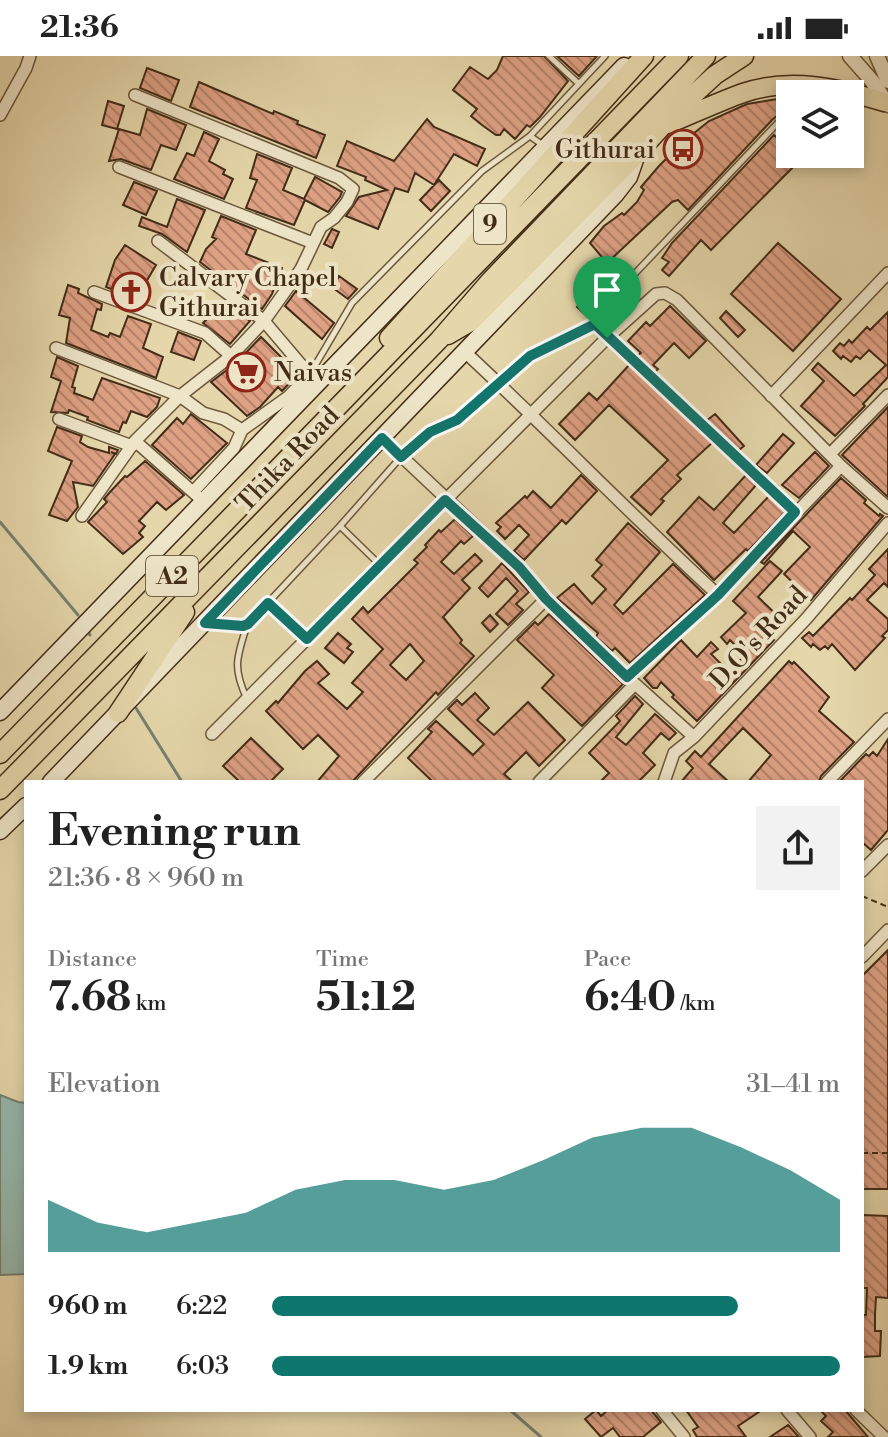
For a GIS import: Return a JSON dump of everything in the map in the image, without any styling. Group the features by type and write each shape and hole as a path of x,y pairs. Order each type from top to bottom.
{"highway":[{"name":"9","path":"345,398 406,317 644,56"},
{"name":"Thika Road","path":"0,754 679,56"},
{"name":"Thika Road","path":"0,790 439,340 533,234 706,56"},
{"path":"439,340 472,321 696,91 744,56"},
{"path":"665,125 745,92 776,86"},
{"path":"864,97 886,104"},
{"path":"118,713 209,577"}],"main road":[{"name":"Thika Road","path":"0,712 198,496 634,56"},
{"name":"Thika Road","path":"53,780 615,195 629,177 637,154"},
{"path":"0,831 24,810"}],"street":[{"path":"0,115 30,56"},
{"path":"850,56 872,81 886,104"},
{"path":"877,56 887,78"},
{"path":"82,516 134,444 180,396 231,356 264,321 301,269 321,227 334,218 353,189 339,178 135,95"},
{"path":"119,167 313,243"},
{"path":"59,419 134,444 198,496 234,448 242,430 313,379 264,321 158,241"},
{"path":"771,396 888,273"},
{"path":"94,292 205,333 231,356"},
{"path":"212,734 607,338 656,294 665,293 677,300 841,466 888,508"},
{"path":"56,348 180,396 203,413 224,419 242,430"},
{"path":"465,352 718,595"},
{"path":"831,453 888,395"},
{"path":"382,438 519,567 546,599 694,737"},
{"path":"541,780 631,680 718,595 841,466"},
{"name":"D.O's Road","path":"665,780 674,753 694,737 806,619 888,523"},
{"path":"365,780 546,599"},
{"path":"829,780 888,719"},
{"path":"864,869 888,845"},
{"path":"864,955 888,930"},
{"path":"664,1412 684,1437"},
{"path":"789,1412 810,1437"},
{"path":"858,1412 884,1437"}],"lane":[{"path":"549,56 578,83"},
{"path":"313,379 352,303 482,171 530,136 605,56"},
{"path":"247,699 236,677 236,668 248,624 401,457 430,432 457,420 530,356 595,324 625,284 776,125"},
{"path":"530,136 545,147"},
{"path":"595,324 795,512"},
{"path":"340,526 380,565"},
{"path":"268,603 307,639"},
{"path":"205,623 238,627 248,624"}],"path":[{"path":"864,897 888,907"},
{"path":"864,1153 888,1153"}],"water":[{"path":"0,1095 24,1103 24,1274 0,1275"}],"building":[{"path":"503,56 544,56 568,81 540,117 530,127 527,125 515,139 504,129 496,135 482,125 471,116 477,109 453,90 470,67 488,79 497,70"},
{"path":"557,56 597,56 579,76"},
{"path":"147,68 179,80 171,101 140,88"},
{"path":"199,82 273,114 274,111 298,121 297,124 325,135 316,158 190,107"},
{"path":"776,99 776,117 688,210 678,200 672,202 607,263 590,243 604,226 622,213 624,215 637,202 644,190 641,187 683,142 709,121 747,104"},
{"path":"108,101 124,106 117,129 102,125"},
{"path":"147,109 186,125 176,150 161,145 151,170 121,159 109,161 119,129 140,135"},
{"path":"427,119 434,127 485,149 477,166 454,154 434,185 415,173 408,192 395,188 378,229 346,216 359,197 387,190 365,180 366,177 337,166 347,141 394,161"},
{"path":"204,132 219,139 209,161 233,179 224,199 174,179 187,153 194,156"},
{"path":"774,135 776,137 776,168 792,168 711,250 701,240 669,276 662,270 669,262 662,258 672,243"},
{"path":"257,154 292,168 283,190 304,199 315,177 342,192 340,197 328,212 305,200 294,225 246,208 257,180 250,178"},
{"path":"439,180 450,191 431,211 420,200"},
{"path":"134,182 157,191 146,215 123,205"},
{"path":"177,199 205,210 187,252 162,234 139,226 142,217 167,227"},
{"path":"221,216 256,230 246,254 282,268 272,294 262,309 200,262 206,249 216,239 212,237"},
{"path":"332,229 339,232 332,248 324,244"},
{"path":"778,243 841,299 793,351 731,294"},
{"path":"125,245 156,265 136,299 106,287 115,260"},
{"path":"607,266 622,280 616,287 600,273"},
{"path":"339,276 357,289 348,299 333,288"},
{"path":"68,285 102,304 101,310 97,309 91,330 108,337 110,333 120,337 128,316 151,324 143,348 163,357 156,378 66,343 70,318 59,315"},
{"path":"296,291 334,323 322,339 285,306"},
{"path":"586,296 600,308 590,319 577,307"},
{"path":"224,302 250,321 230,344 203,323"},
{"path":"670,306 706,341 689,358 674,343 653,365 658,369 655,372 658,376 637,356 641,353 628,341 646,322 650,326"},
{"path":"726,311 745,330 738,337 720,318"},
{"path":"888,312 888,377 835,436 801,406 824,381 812,370 818,363 854,396 886,365 869,350 860,359 856,356 851,362 843,356 841,359 833,351 840,343 844,346 849,340 852,343"},
{"path":"178,332 201,341 194,360 171,352"},
{"path":"261,337 298,374 282,391 278,387 247,416 211,382 236,363"},
{"path":"57,357 78,366 72,387 75,388 74,393 93,400 102,378 160,398 157,407 147,417 131,411 119,432 69,410 68,413 51,412 61,381 51,377"},
{"path":"630,364 713,442 677,475 681,479 661,499 664,501 651,515 631,497 668,460 609,405 575,440 559,424 589,393 597,400"},
{"path":"888,407 888,497 842,455"},
{"path":"191,414 227,443 191,479 152,445 177,418 183,424"},
{"path":"715,414 744,446 738,451 706,421"},
{"path":"57,427 82,436 80,442 88,447 109,453 109,447 118,450 116,454 111,452 115,454 93,486 73,482 78,507 67,521 49,515 72,461 48,451"},
{"path":"783,434 794,443 767,473 756,465"},
{"path":"815,452 829,466 799,498 782,485"},
{"path":"145,461 184,495 166,510 157,502 139,521 145,526 139,533 143,537 123,554 88,522 107,502 104,499 110,492"},
{"path":"747,474 757,484 723,523 734,533 769,496 786,511 748,551 746,549 714,580 667,532 699,497 714,510"},
{"path":"581,475 597,491 566,524 562,520 524,560 514,551 529,535 519,525 505,539 497,531 501,527 496,523 533,491 551,508"},
{"path":"841,478 866,500 864,503 883,516 811,600 784,574 810,547 793,531 764,564 761,562"},
{"path":"455,519 473,536 464,544 461,541 441,562 454,574 475,554 482,561 462,580 470,588 443,617 462,640 460,643 474,656 354,780 319,780 339,756 318,735 303,749 266,711 276,701 278,703 317,661 329,674 318,683 347,709 363,692 352,683 383,649 352,619 363,607 368,613 418,563 414,560 439,530 441,532","holes":["410,644 424,661 406,680 390,665"]},
{"path":"628,523 660,552 614,605 623,614 673,564 705,595 630,663 615,648 612,651 596,637 598,633 557,598 574,584 592,604 606,589 592,576 602,565 596,560"},
{"path":"888,549 888,587 884,583 867,600 888,619 888,630 882,636 885,638 855,670 832,644 828,649 825,646 820,650 813,644 811,647 802,638 809,632 813,636 850,598 852,600 875,575 869,569"},
{"path":"770,561 782,571 758,597 780,618 766,633 774,640 697,721 661,682 653,688 644,678 681,640 697,657 711,642 718,649 711,654 729,672 745,655 730,640 727,644 721,637 746,613 733,601"},
{"path":"502,563 529,592 516,604 523,610 508,625 496,614 518,591 506,578 488,597 479,588"},
{"path":"549,614 623,684 582,726 542,688 554,675 517,640 535,622 538,625"},
{"path":"490,615 498,624 490,632 482,623"},
{"path":"338,633 351,644 347,648 353,652 344,663 325,648"},
{"path":"789,661 794,662 829,697 819,711 854,742 820,780 750,780 771,755 743,728 709,764 727,780 683,780 693,768 686,761 695,751 701,757"},
{"path":"475,693 489,708 477,720 494,735 528,702 565,740 539,766 526,752 504,774 511,780 431,780 408,758 432,732 428,729 436,721 473,755 484,744 448,709 457,700 462,705"},
{"path":"635,696 643,704 616,737 626,745 655,714 676,733 669,740 661,733 643,753 655,765 640,780 602,780 609,773 589,753 620,721 616,716"},
{"path":"251,738 283,769 272,780 238,780 223,766"},
{"path":"888,739 888,830 871,850 864,844 864,780 841,780 866,754 869,756 873,752 877,756"},
{"path":"888,950 888,1189 864,1189 864,974"},
{"path":"864,1215 888,1216 888,1298 876,1297 875,1314 875,1331 881,1331 880,1356 864,1357 867,1288 864,1288"},
{"path":"594,1412 601,1416 606,1412 653,1412 661,1422 643,1437 620,1437 613,1428 601,1437 585,1419"},
{"path":"687,1412 759,1412 738,1426 746,1437 697,1437 693,1430 698,1427"},
{"path":"822,1412 847,1412 868,1437 828,1437 833,1432 821,1421 826,1416"},
{"path":"788,1425 799,1437 770,1437"}],"waterway":[{"path":"0,522 78,615"},
{"path":"136,708 181,780"},
{"path":"512,1412 541,1437"}],"place":[{"name":"Githurai","path":"683,149"},
{"name":"Calvary Chapel Githurai","path":"131,292"},
{"name":"Naivas","path":"246,372"}],"route":[{"path":"595,324 607,338 795,512 718,595 627,677 546,599 519,567 445,500 307,639 268,603 243,626 205,623 382,438 401,457 430,432 457,420 530,356 547,346 595,324"}]}
